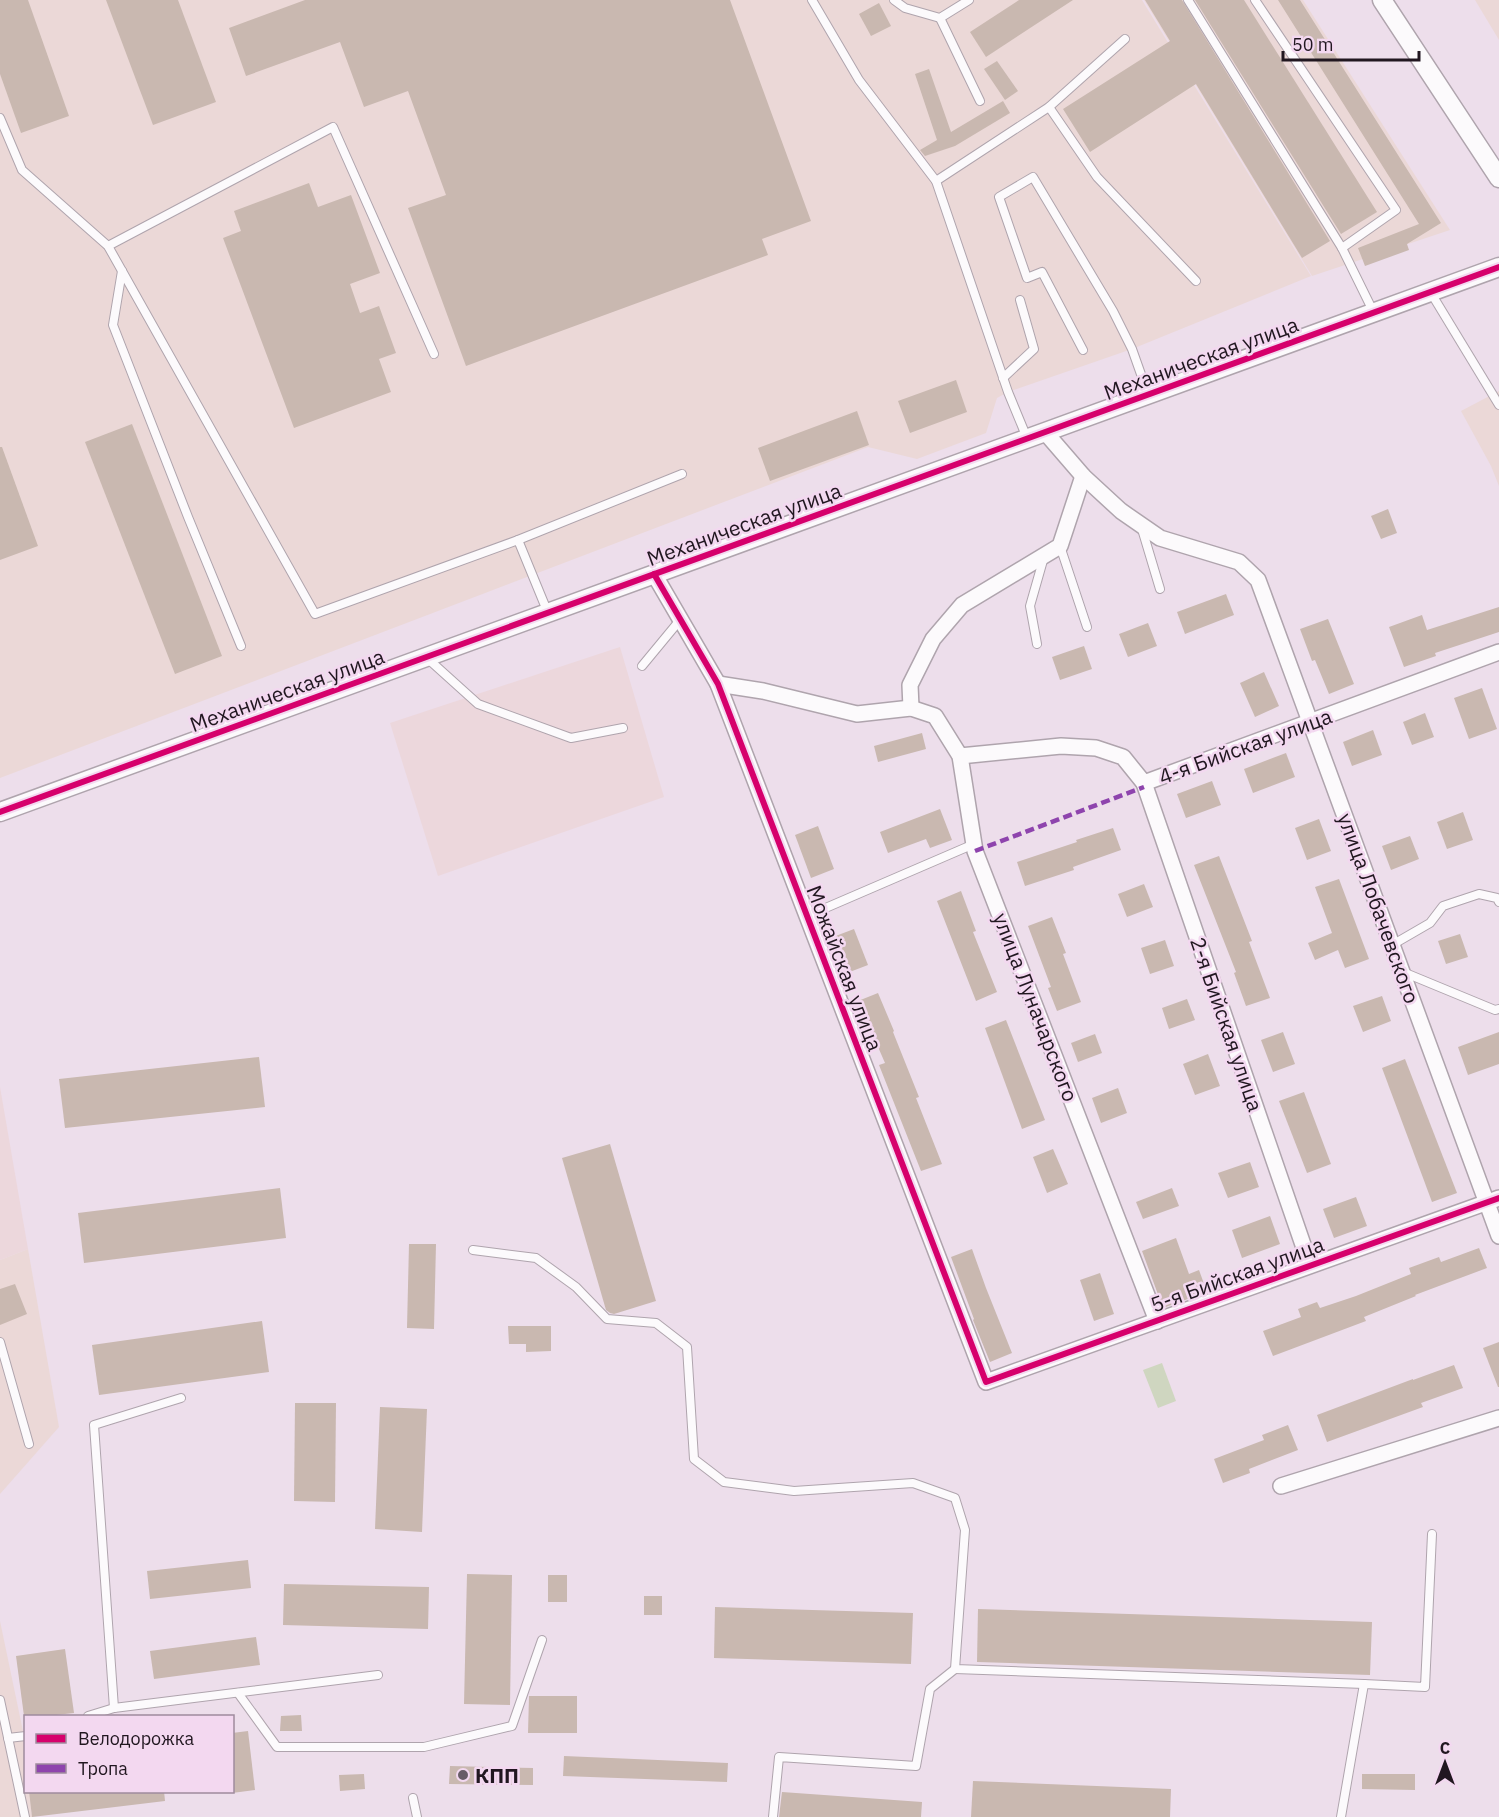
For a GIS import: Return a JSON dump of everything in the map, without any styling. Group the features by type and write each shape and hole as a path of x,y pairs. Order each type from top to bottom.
{"street":[{"path":"1382,0 1499,178"},
{"name":"Механическая улица","path":"0,812 1499,267"},
{"path":"1036,435 1121,511 1141,525"},
{"path":"718,684 763,691 857,714 911,708 910,686 933,639 962,605 1060,546 1083,476"},
{"name":"улица Лобачевского","path":"1141,525 1160,538 1239,562 1258,580 1392,945 1493,1200 1499,1236"},
{"name":"Можайская улица","path":"654,574 718,684 986,1382"},
{"name":"4-я Бийская улица","path":"960,756 1061,746 1096,748 1123,757 1144,783 1499,652"},
{"name":"улица Луначарского","path":"911,708 935,716 960,756 975,851 1157,1321"},
{"name":"2-я Бийская улица","path":"1144,783 1310,1265"},
{"name":"5-я Бийская улица","path":"986,1382 1493,1200"},
{"path":"1281,1486 1499,1418"}],"lane":[{"path":"813,0 859,80 936,181 1004,378 1036,435"},
{"path":"894,0 905,8 940,18 969,0"},
{"path":"1188,0 1342,248 1374,312"},
{"path":"1256,0 1396,210 1342,248"},
{"path":"940,18 980,100"},
{"path":"936,181 1049,107 1125,39"},
{"path":"1049,107 1097,177 1196,281"},
{"path":"0,118 21,170 108,246 315,614 518,540 682,474"},
{"path":"108,246 333,127 434,354"},
{"path":"1083,350 1042,272 1027,278 999,197 1033,177 1113,311 1132,349 1149,394"},
{"path":"122,271 113,325 241,646"},
{"path":"1430,292 1499,405"},
{"path":"1004,378 1034,349 1020,300"},
{"path":"1141,525 1160,589"},
{"path":"518,540 548,613"},
{"path":"1060,546 1087,627"},
{"path":"1037,644 1030,606 1045,556"},
{"path":"642,666 680,620"},
{"path":"426,657 478,704 571,738 623,728"},
{"path":"807,916 974,844"},
{"path":"1392,945 1430,923 1443,906 1479,894 1497,898 1499,902"},
{"path":"1402,971 1495,1010 1499,1009"},
{"path":"473,1250 536,1258 576,1287 607,1319 656,1323 687,1347 694,1459 724,1482 794,1491 913,1483 955,1498 965,1530 955,1669"},
{"path":"0,1342 29,1444"},
{"path":"114,1708 94,1425 181,1398"},
{"path":"773,1817 779,1757 916,1766 930,1689 955,1669 1425,1687 1432,1534"},
{"path":"238,1693 277,1747 424,1747 512,1726 542,1640"},
{"path":"91,1715 114,1708 378,1675"},
{"path":"1341,1817 1364,1684"},
{"path":"0,1700 25,1817"},
{"path":"8,1738 24,1736"},
{"path":"413,1798 417,1817"}],"shaded area":[{"path":"0,0 1142,0 1311,276 1132,349 1008,392 997,398 986,433 917,459 868,447 0,778"},
{"path":"1144,0 1303,0 1450,230 1312,276"},
{"path":"1475,0 1499,0 1499,40"},
{"path":"1499,391 1499,486 1491,466 1461,411"},
{"path":"620,647 664,797 438,876 390,723"},
{"path":"0,1087 28,1249 0,1260"},
{"path":"28,1249 59,1427 0,1494 0,1260"},
{"path":"0,1621 24,1736 24,1793 30,1793 32,1817 0,1817"}],"green space":[{"path":"1162,1363 1176,1401 1158,1408 1143,1370"}],"building":[{"path":"0,0 28,0 69,116 21,133 0,74"},
{"path":"106,0 178,0 216,102 153,125"},
{"path":"305,0 730,0 811,221 762,239 768,255 466,366 408,208 446,195 408,91 364,107 340,42 246,76 229,28"},
{"path":"1019,0 1073,0 986,57 970,32"},
{"path":"1145,0 1182,0 1330,241 1302,258 1196,84 1090,152 1063,109 1170,41"},
{"path":"1195,0 1244,0 1377,212 1341,234"},
{"path":"1278,0 1300,0 1441,223 1407,244 1409,250 1365,266 1358,248 1419,224"},
{"path":"879,3 891,26 871,36 859,14"},
{"path":"997,61 1018,91 1005,100 984,69"},
{"path":"929,69 951,132 1003,101 1010,113 955,146 925,156 920,150 937,140 915,74"},
{"path":"309,183 318,207 351,195 380,273 350,284 360,313 379,306 396,353 379,359 391,392 294,428 223,238 241,231 234,211"},
{"path":"956,380 967,412 910,433 898,401"},
{"path":"857,411 869,445 770,481 758,448"},
{"path":"132,424 222,656 175,674 85,442"},
{"path":"0,447 2,447 38,546 0,560"},
{"path":"1388,509 1397,533 1381,539 1371,516"},
{"path":"1226,594 1234,615 1185,634 1177,612"},
{"path":"1499,607 1499,632 1435,653 1436,656 1404,667 1389,627 1422,615 1427,630"},
{"path":"1328,619 1354,684 1329,694 1315,660 1312,661 1300,629"},
{"path":"1148,623 1157,646 1128,657 1119,634"},
{"path":"1084,646 1092,669 1060,680 1052,657"},
{"path":"1264,672 1279,706 1255,717 1240,683"},
{"path":"1482,688 1497,729 1469,739 1454,698"},
{"path":"1425,713 1434,737 1412,745 1403,722"},
{"path":"1373,730 1382,755 1352,766 1343,742"},
{"path":"922,733 926,749 878,762 874,746"},
{"path":"1286,753 1295,777 1253,793 1244,769"},
{"path":"1212,781 1221,805 1186,818 1177,794"},
{"path":"940,809 952,840 930,848 926,839 888,853 880,832"},
{"path":"1463,812 1473,840 1447,849 1437,822"},
{"path":"1319,819 1331,851 1307,860 1295,828"},
{"path":"818,826 834,869 811,878 795,835"},
{"path":"1113,828 1121,850 1073,867 1074,870 1025,886 1017,862"},
{"path":"1410,836 1419,859 1391,870 1382,846"},
{"path":"1219,856 1252,941 1249,942 1270,998 1246,1006 1234,973 1236,972 1194,865"},
{"path":"1339,879 1369,959 1345,968 1338,950 1315,960 1308,943 1332,933 1315,887"},
{"path":"1144,884 1153,907 1127,917 1118,894"},
{"path":"961,891 976,931 973,932 997,992 976,1001 937,901"},
{"path":"1052,917 1081,1002 1057,1011 1048,988 1051,987 1028,926"},
{"path":"854,929 868,965 847,973 833,937"},
{"path":"1460,934 1468,957 1446,964 1438,941"},
{"path":"1165,940 1174,966 1150,974 1141,948"},
{"path":"878,993 919,1097 916,1098 942,1164 921,1171 879,1065 885,1063 858,1001"},
{"path":"1382,996 1391,1021 1363,1032 1353,1006"},
{"path":"1187,999 1195,1020 1169,1029 1162,1008"},
{"path":"1006,1020 1045,1120 1022,1129 985,1028"},
{"path":"1283,1032 1295,1064 1273,1072 1261,1040"},
{"path":"1499,1032 1499,1064 1468,1075 1458,1047"},
{"path":"1095,1034 1102,1053 1078,1062 1071,1043"},
{"path":"1208,1054 1220,1086 1195,1095 1183,1064"},
{"path":"259,1057 265,1107 65,1128 59,1079"},
{"path":"1405,1059 1457,1193 1432,1202 1382,1068"},
{"path":"1118,1088 1127,1113 1101,1123 1092,1098"},
{"path":"1304,1092 1331,1164 1307,1173 1279,1101"},
{"path":"610,1144 656,1301 614,1314 606,1310 562,1158"},
{"path":"1053,1149 1068,1184 1047,1193 1033,1157"},
{"path":"1250,1162 1259,1187 1228,1198 1218,1173"},
{"path":"280,1188 286,1238 84,1263 78,1213"},
{"path":"1172,1188 1179,1206 1143,1219 1136,1202"},
{"path":"1356,1197 1367,1226 1334,1238 1323,1209"},
{"path":"1270,1216 1280,1244 1242,1258 1232,1230"},
{"path":"1176,1238 1189,1274 1199,1270 1207,1292 1163,1308 1142,1251"},
{"path":"409,1244 436,1244 434,1329 407,1328"},
{"path":"1479,1248 1487,1268 1364,1317 1366,1321 1273,1356 1263,1331 1301,1317 1298,1309 1317,1302 1320,1308 1356,1296 1411,1274 1409,1268 1439,1257 1441,1262"},
{"path":"972,1249 1012,1353 990,1362 951,1257"},
{"path":"1100,1273 1114,1314 1094,1321 1080,1280"},
{"path":"15,1284 27,1314 0,1325 0,1289"},
{"path":"262,1321 269,1372 99,1395 92,1345"},
{"path":"508,1326 551,1326 551,1351 526,1352 526,1344 509,1344"},
{"path":"1499,1342 1499,1387 1498,1387 1483,1348"},
{"path":"1454,1365 1463,1388 1421,1403 1423,1407 1327,1442 1317,1415"},
{"path":"295,1403 336,1403 335,1502 294,1501"},
{"path":"380,1407 427,1409 422,1532 375,1529"},
{"path":"1288,1425 1298,1450 1249,1469 1250,1473 1223,1483 1214,1459 1264,1440 1262,1435"},
{"path":"248,1560 251,1588 150,1599 147,1571"},
{"path":"467,1574 512,1575 510,1705 464,1704"},
{"path":"548,1575 567,1575 567,1602 548,1602"},
{"path":"284,1584 429,1587 428,1629 283,1625"},
{"path":"644,1596 662,1596 662,1615 644,1615"},
{"path":"715,1607 913,1613 911,1664 714,1658"},
{"path":"978,1609 1372,1622 1370,1675 977,1662"},
{"path":"256,1637 260,1665 154,1679 150,1651"},
{"path":"65,1649 74,1713 24,1716 16,1656"},
{"path":"529,1696 577,1696 577,1733 528,1733"},
{"path":"301,1715 302,1731 280,1731 281,1716"},
{"path":"248,1731 255,1790 234,1793 234,1733"},
{"path":"564,1756 728,1763 727,1782 563,1776"},
{"path":"450,1766 533,1768 533,1785 449,1784"},
{"path":"364,1774 365,1789 340,1791 339,1775"},
{"path":"1362,1774 1415,1774 1415,1790 1362,1789"},
{"path":"973,1781 1171,1789 1170,1817 971,1817"},
{"path":"782,1792 922,1802 921,1817 779,1817"},
{"path":"29,1793 164,1793 165,1801 32,1817"}],"marked path":[{"path":"975,851 1144,787"}],"cycle path":[{"path":"0,812 1499,267"},
{"path":"654,574 718,684 986,1382 1499,1198"}],"place":[{"name":"КПП","path":"463,1775"}]}
